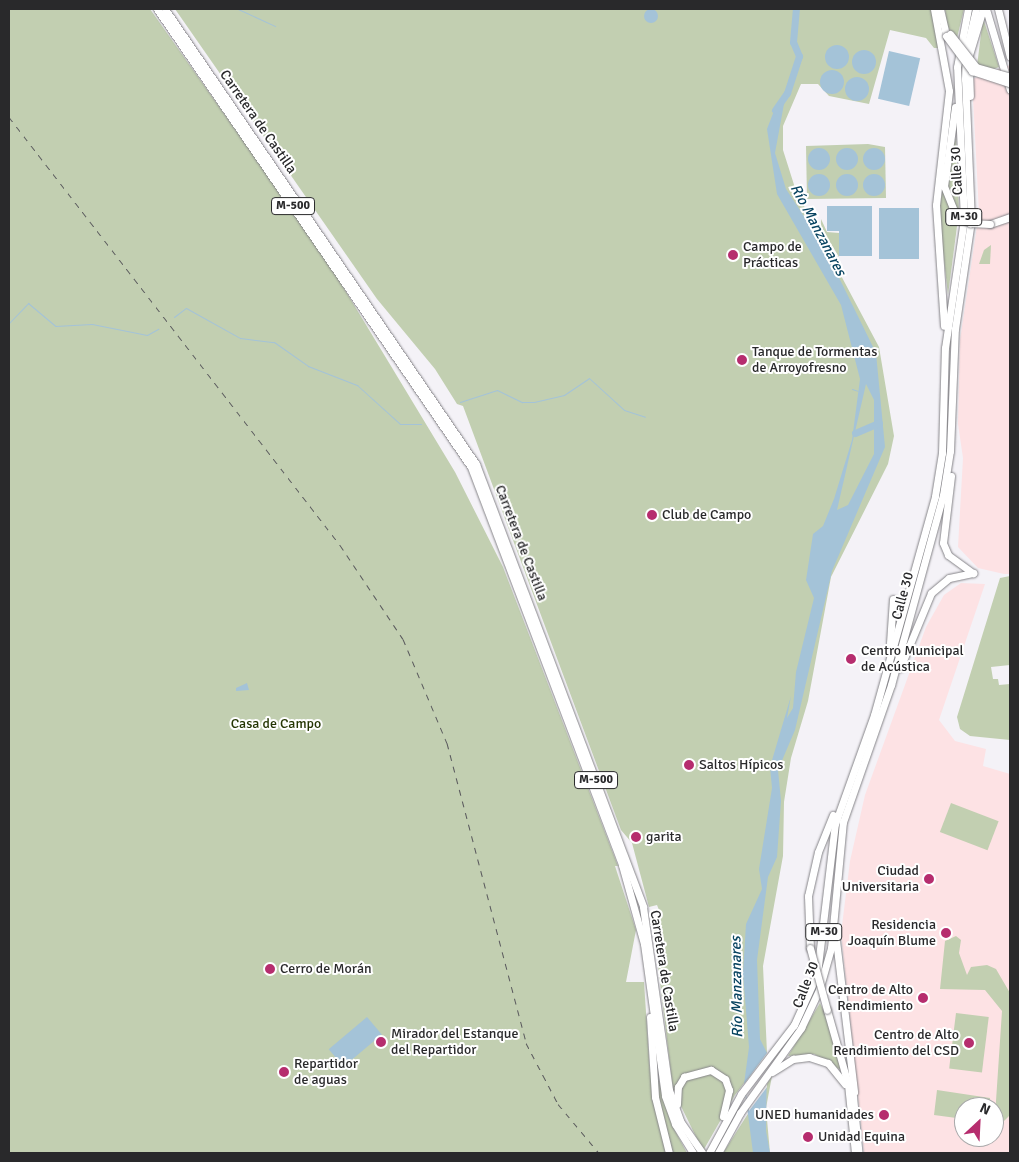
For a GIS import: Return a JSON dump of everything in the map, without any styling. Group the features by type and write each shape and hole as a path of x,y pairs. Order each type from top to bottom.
{"highway":[{"name":"Carretera de Castilla","path":"158,9 453,430 489,494 643,907 670,1090 694,1149"},
{"name":"Carretera de Castilla","path":"166,9 432,400"},
{"path":"934,9 949,91 936,205 945,348"},
{"path":"942,9 948,35 972,71 1010,83"},
{"name":"Calle 30","path":"708,1153 741,1094 774,1052 800,1013 817,974 829,859 841,802 889,663 934,496 944,418 945,348 964,219 956,85 968,9"},
{"name":"Calle 30","path":"718,1153 740,1113 801,1028 820,990 831,948 834,882 843,822 891,685 943,495 950,451 955,329 971,201 964,79 966,51 976,9"},
{"path":"971,201 970,55 984,10"},
{"path":"984,10 1010,90"},
{"path":"998,12 1010,37"},
{"path":"998,12 1010,57"},
{"path":"948,35 976,67 1010,77"},
{"path":"956,85 944,186 956,216 970,223 990,224 1010,217"},
{"path":"937,454 944,418"},
{"name":"Carretera de Castilla","path":"453,430 483,494 607,825 634,904 648,967 665,1096 694,1149 702,1153"},
{"path":"891,685 931,593 949,578 973,573 948,555 942,543 953,464 950,451"},
{"path":"889,663 894,599"},
{"path":"841,802 813,872 807,913 810,948 843,1059 855,1153"},
{"path":"834,882 837,966 854,1092"},
{"path":"648,967 655,1097 669,1153"},
{"path":"767,1076 793,1059 818,1058 843,1078 851,1112"},
{"path":"694,1149 677,1104 678,1087 688,1074 711,1070 725,1079 730,1101 708,1153"}],"main road":[{"path":"854,1092 860,1153"}],"shaded area":[{"path":"1010,65 1010,574 1004,574 978,568 958,547 963,458 958,424 960,340 979,213 972,79"},
{"name":"Ciudad Universitaria","path":"961,583 985,584 939,720 955,741 986,749 983,766 1010,774 1010,1153 864,1153 841,934 850,861 865,795 926,627 944,595"}],"green space":[{"name":"Casa de Campo","path":"9,9 150,9 322,252 455,472 503,567 618,866 615,866 636,930 626,982 644,982 650,1072 656,1072 673,1127 687,1153 9,1153"},
{"name":"Club de Campo","path":"175,9 932,9 939,48 934,48 926,38 890,30 869,104 829,96 818,84 801,84 783,126 783,150 796,191 879,347 894,436 888,464 831,577 808,701 791,758 784,802 783,856 763,966 767,1053 735,1095 703,1151 673,1090 653,924 659,910 657,905 649,907 632,843 621,830 463,406 457,404 435,369 377,299"},
{"path":"945,9 964,9 956,42 947,25"},
{"path":"983,18 999,67 986,72 977,66"},
{"path":"956,138 959,211 948,295 939,216 943,180"},
{"path":"868,144 885,147 886,198 807,199 806,146"},
{"path":"821,219 827,232 839,233 839,257 821,227"},
{"path":"991,245 990,264 979,264 984,250"},
{"path":"1010,576 1010,665 991,667 993,679 998,679 999,685 1010,684 1010,740 970,736 960,729 957,717 1000,578"},
{"path":"951,803 999,821 988,850 940,832"},
{"path":"956,936 961,940 959,953 967,975 971,967 987,965 996,969 1010,993 1009,1116 1004,1121 1004,1097 996,1097 1002,1011 985,990 940,989 945,941"},
{"path":"820,1003 828,1020 841,1070 814,1054 788,1056"},
{"name":"Centro de Alto Rendimiento del CSD","path":"956,1013 989,1017 982,1073 949,1069"},
{"path":"772,1076 766,1108 770,1153 723,1153"},
{"path":"937,1090 983,1097 954,1097 954,1118 934,1115"}],"water":[{"path":"648,9 654,9 658,16 654,23 648,23 644,19 644,13"},
{"path":"837,45 846,48 849,57 846,66 837,69 828,66 825,57 828,48"},
{"path":"864,50 873,53 876,62 873,71 864,74 855,71 852,62 855,53"},
{"path":"889,51 920,58 909,106 878,99"},
{"path":"832,70 841,73 844,82 841,91 832,94 823,91 820,82 823,73"},
{"path":"857,77 866,80 869,89 866,98 857,101 848,98 845,89 848,80"},
{"path":"777,103 784,104 775,153 786,189 823,245 876,353 885,447 832,571 795,730 778,770 781,801 777,857 768,877 757,960 760,1039 767,1053 766,1131 770,1153 753,1153 744,1084 749,1047 743,974 746,924 762,889 759,869 772,788 770,767 791,696 787,718 793,708 796,672 814,598 806,580 813,534 823,526 834,499 852,440 860,379 841,305 777,194 767,129","holes":["866,384 874,400 874,454 848,505 837,510"]},
{"path":"819,148 827,151 830,159 827,167 819,170 811,167 808,159 811,151"},
{"path":"847,148 855,151 858,159 855,167 847,170 839,167 836,159 839,151"},
{"path":"874,148 882,151 885,159 882,167 874,170 866,167 863,159 866,151"},
{"path":"819,174 827,177 830,185 827,193 819,196 811,193 808,185 811,177"},
{"path":"847,174 855,177 858,185 855,193 847,196 839,193 836,185 839,177"},
{"path":"874,174 882,177 885,185 882,193 874,196 866,193 863,185 866,177"},
{"path":"827,206 872,206 872,256 839,256 839,231 827,231"},
{"path":"879,208 919,208 919,259 879,259"},
{"path":"247,683 249,690 236,691 236,688"},
{"path":"367,1017 382,1035 343,1067 329,1049"}],"pier":[{"path":"767,1053 767,1087 749,1111 744,1084"}],"waterway":[{"path":"238,9 275,26"},
{"name":"Río Manzanares","path":"775,110 787,93 799,56 793,42 796,9"},
{"path":"9,323 28,303 55,326 92,324 147,335 158,329"},
{"path":"174,317 186,308 240,338 274,342 308,366 357,385 400,424 421,424"},
{"path":"460,402 497,390 522,402 534,402 564,395 589,378 624,410 645,417"},
{"path":"852,389 858,391"},
{"name":"Río Manzanares","path":"855,433 879,423"}],"railway":[{"path":"9,117 340,545 403,639 447,743 526,1043 558,1104 599,1153"}],"place":[{"name":"Campo de Prácticas","path":"733,255"},
{"name":"Tanque de Tormentas de Arroyofresno","path":"742,360"},
{"name":"Club de Campo","path":"652,515"},
{"name":"Centro Municipal de Acústica","path":"851,659"},
{"name":"Saltos Hípicos","path":"689,765"},
{"name":"garita","path":"636,837"},
{"name":"Ciudad Universitaria","path":"929,879"},
{"name":"Residencia Joaquín Blume","path":"946,933"},
{"name":"Cerro de Morán","path":"270,969"},
{"name":"Centro de Alto Rendimiento","path":"923,998"},
{"name":"Mirador del Estanque del Repartidor","path":"381,1042"},
{"name":"Centro de Alto Rendimiento del CSD","path":"969,1043"},
{"name":"Repartidor de aguas","path":"284,1072"},
{"name":"UNED humanidades","path":"884,1115"},
{"name":"Unidad Equina","path":"808,1137"}]}
